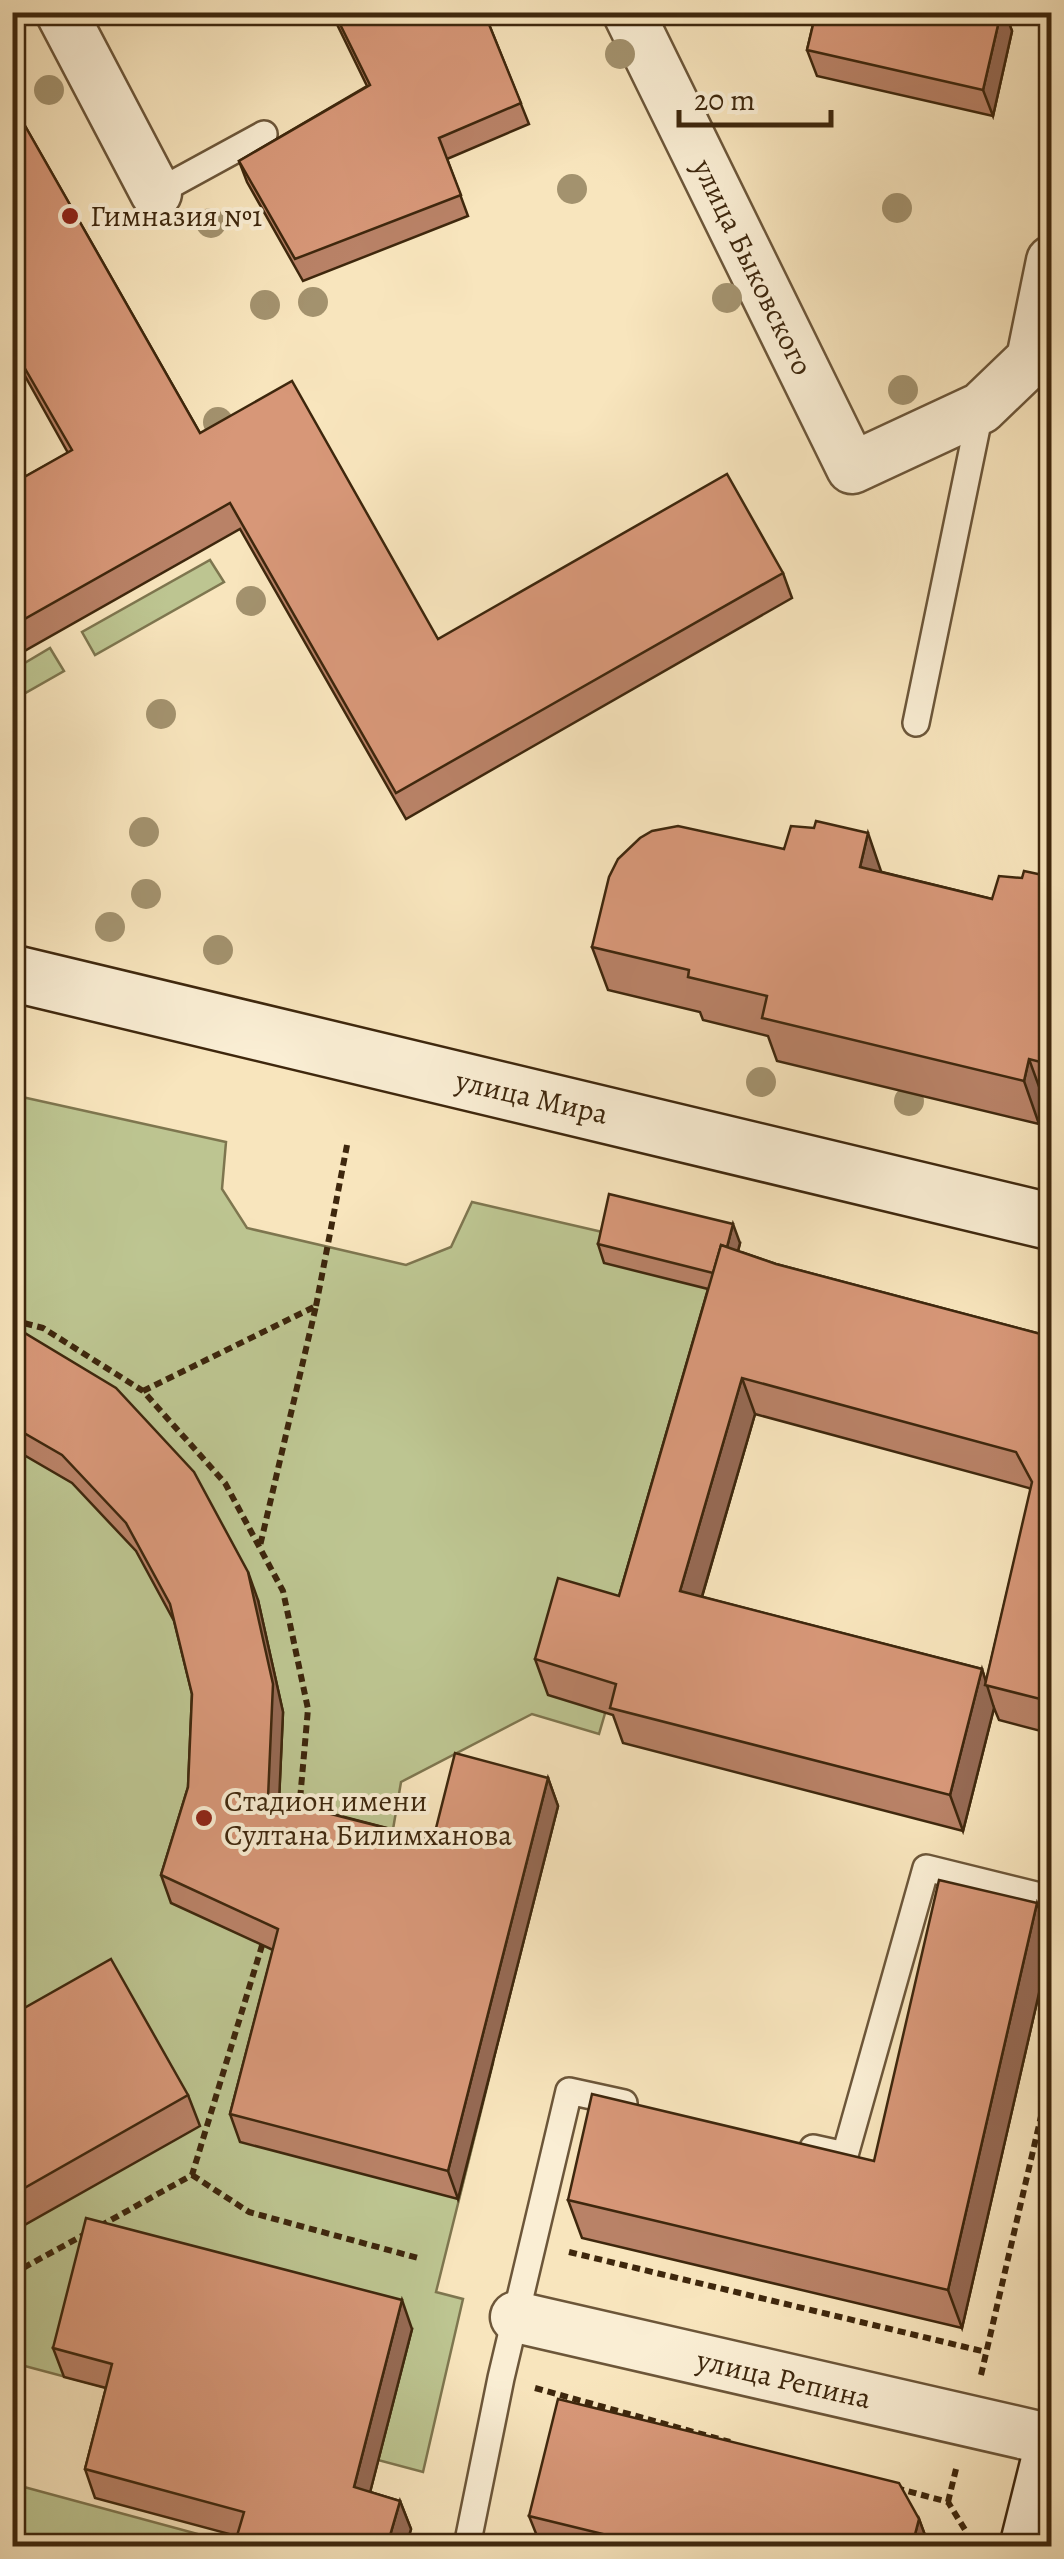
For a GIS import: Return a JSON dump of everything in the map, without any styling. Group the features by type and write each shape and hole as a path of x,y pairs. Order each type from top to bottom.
{"main road":[{"name":"улица Мира","path":"12,972 1052,1222"},
{"path":"1028,2546 1052,2450"}],"street":[{"path":"61,12 156,193"},
{"name":"улица Быковского","path":"628,12 852,468 981,408"},
{"path":"981,408 1032,360 1052,262"},
{"name":"улица Репина","path":"516,2317 1052,2440"}],"lane":[{"path":"156,193 264,134"},
{"path":"916,723 981,408"},
{"path":"790,2142 845,2155 926,1868 1052,1899"},
{"path":"467,2546 501,2378 570,2090 643,2108"}],"path":[{"path":"260,1548 316,1306 348,1140"},
{"path":"143,1391 316,1306"},
{"path":"12,1320 43,1328 143,1391 225,1483 283,1591 308,1709 299,1814"},
{"path":"12,2274 192,2175 268,1927"},
{"path":"980,2378 1052,2069"},
{"path":"192,2175 249,2212 418,2258"},
{"path":"533,2243 986,2352"},
{"path":"501,2378 743,2445"},
{"path":"892,2486 948,2502 967,2532 963,2546"}],"green space":[{"path":"210,560 224,582 95,655 82,632"},
{"path":"50,648 64,671 13,700 13,670"},
{"name":"Стадион имени Султана Билимханова","path":"13,1095 226,1142 222,1189 247,1228 406,1265 451,1247 472,1202 611,1234 727,1294 599,1734 532,1714 401,1782 389,1853 345,2024 493,2063 436,2292 463,2299 423,2472 21,2365 13,2384"},
{"path":"13,2484 242,2546 13,2546"}],"building":[{"path":"334,12 484,12 521,103 439,138 461,195 295,259 239,161 370,85"},
{"path":"816,12 1001,12 983,90 807,50"},
{"path":"12,103 200,433 292,381 438,639 727,474 783,573 396,793 230,503 12,626 12,484 72,450 12,346"},
{"path":"816,821 868,833 860,867 992,899 999,876 1022,878 1024,871 1052,877 1052,1065 1029,1059 1024,1081 762,1018 767,996 688,977 689,970 592,947 609,877 618,859 652,831 678,826 784,849 791,826 814,828"},
{"path":"609,1194 733,1224 727,1247 721,1245 713,1273 598,1244"},
{"path":"721,1245 776,1264 1052,1337 1052,1702 985,1685 1032,1482 1016,1452 742,1378 680,1591 982,1669 950,1795 610,1708 616,1684 535,1659 558,1578 619,1596"},
{"path":"12,1327 116,1388 194,1472 248,1572 273,1684 268,1798 433,1840 455,1753 548,1778 448,2171 230,2114 278,1929 161,1875 188,1787 192,1694 170,1604 126,1523 62,1455 12,1426"},
{"path":"939,1880 1037,1903 948,2290 568,2200 592,2094 874,2161"},
{"path":"111,1959 188,2095 12,2195 12,2015"},
{"path":"86,2218 402,2300 354,2487 400,2501 387,2546 234,2546 244,2512 85,2469 112,2364 53,2348"},
{"path":"558,2399 899,2483 919,2519 912,2546 652,2546 529,2516"}],"place":[{"name":"Гимназия №1","path":"70,216"},
{"name":"Стадион имени Султана Билимханова","path":"204,1818"}]}
